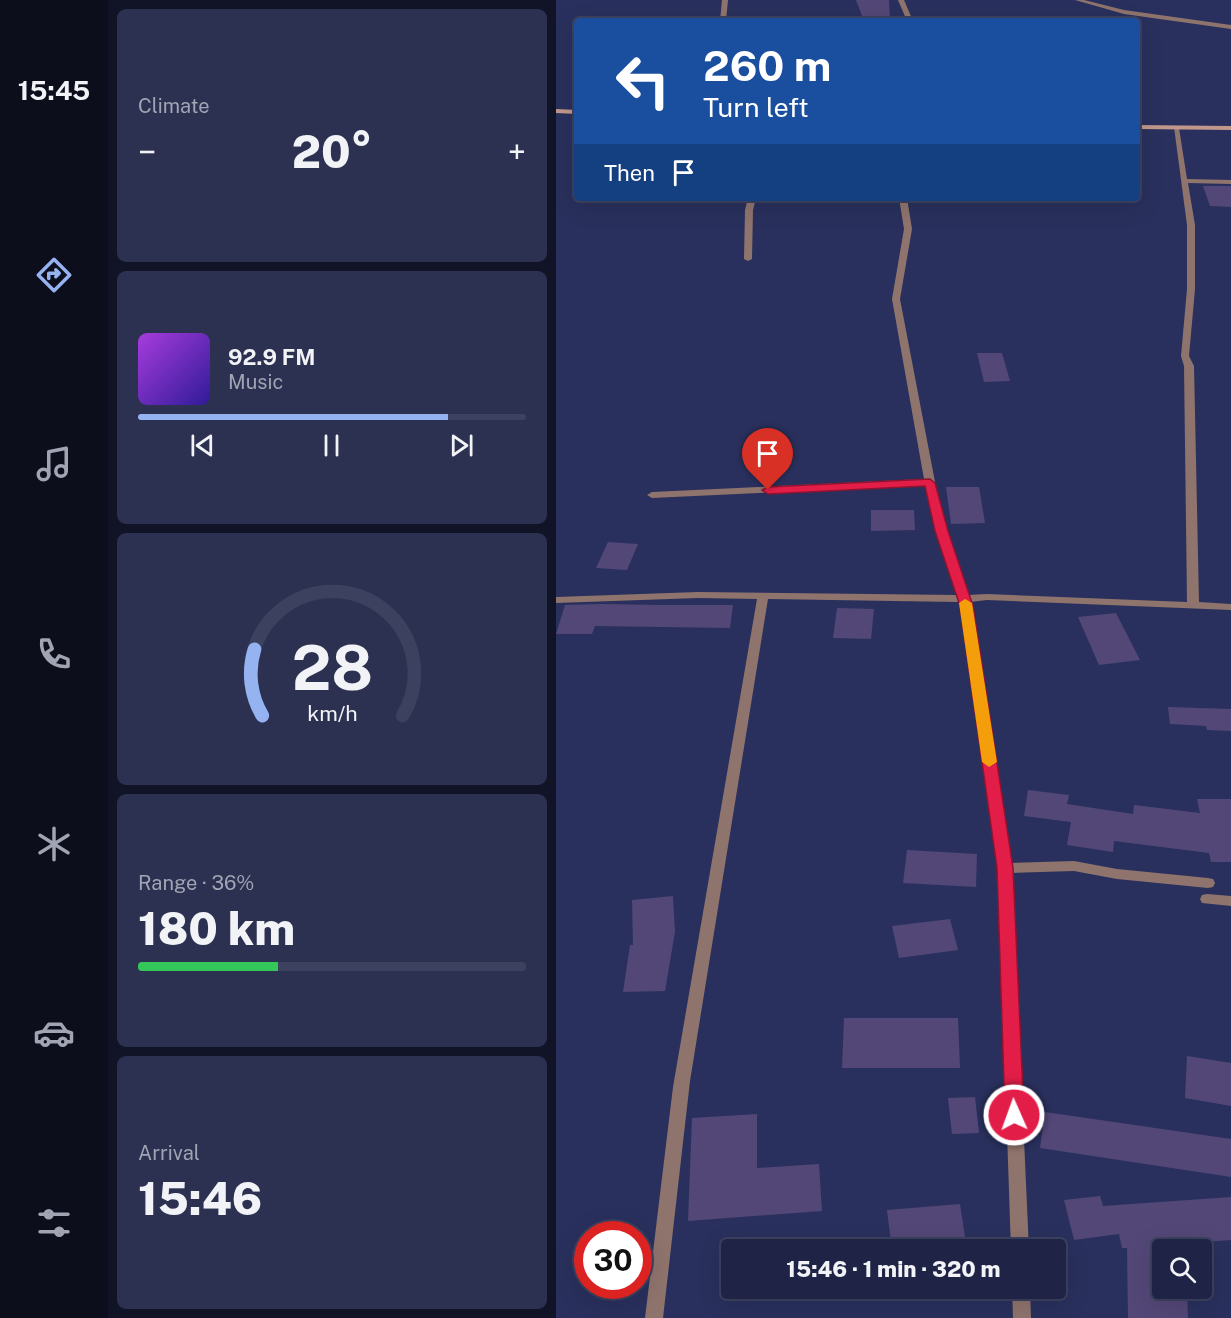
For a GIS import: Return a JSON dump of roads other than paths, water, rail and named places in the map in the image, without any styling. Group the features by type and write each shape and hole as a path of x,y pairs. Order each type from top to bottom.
{"street":[{"path":"723,18 725,0"},
{"path":"901,0 909,18"},
{"path":"1078,0 1124,12 1231,27"},
{"path":"556,111 574,112"},
{"path":"1140,127 1231,128"},
{"path":"1176,128 1191,225 1191,289 1185,356 1189,366 1192,606"},
{"path":"1184,181 1231,182"},
{"path":"748,259 748,210 751,201"},
{"path":"903,201 908,229 896,299 930,483 942,531 964,599 1005,868 1020,1239"},
{"path":"652,495 930,483"},
{"path":"556,600 698,595 964,599 987,597 1192,606 1229,610"},
{"path":"681,1087 763,595"},
{"path":"1005,868 1074,866 1117,874 1208,883"},
{"path":"1207,899 1231,902"},
{"path":"654,1318 681,1087 706,902"},
{"path":"1021,1299 1022,1318"}]}
